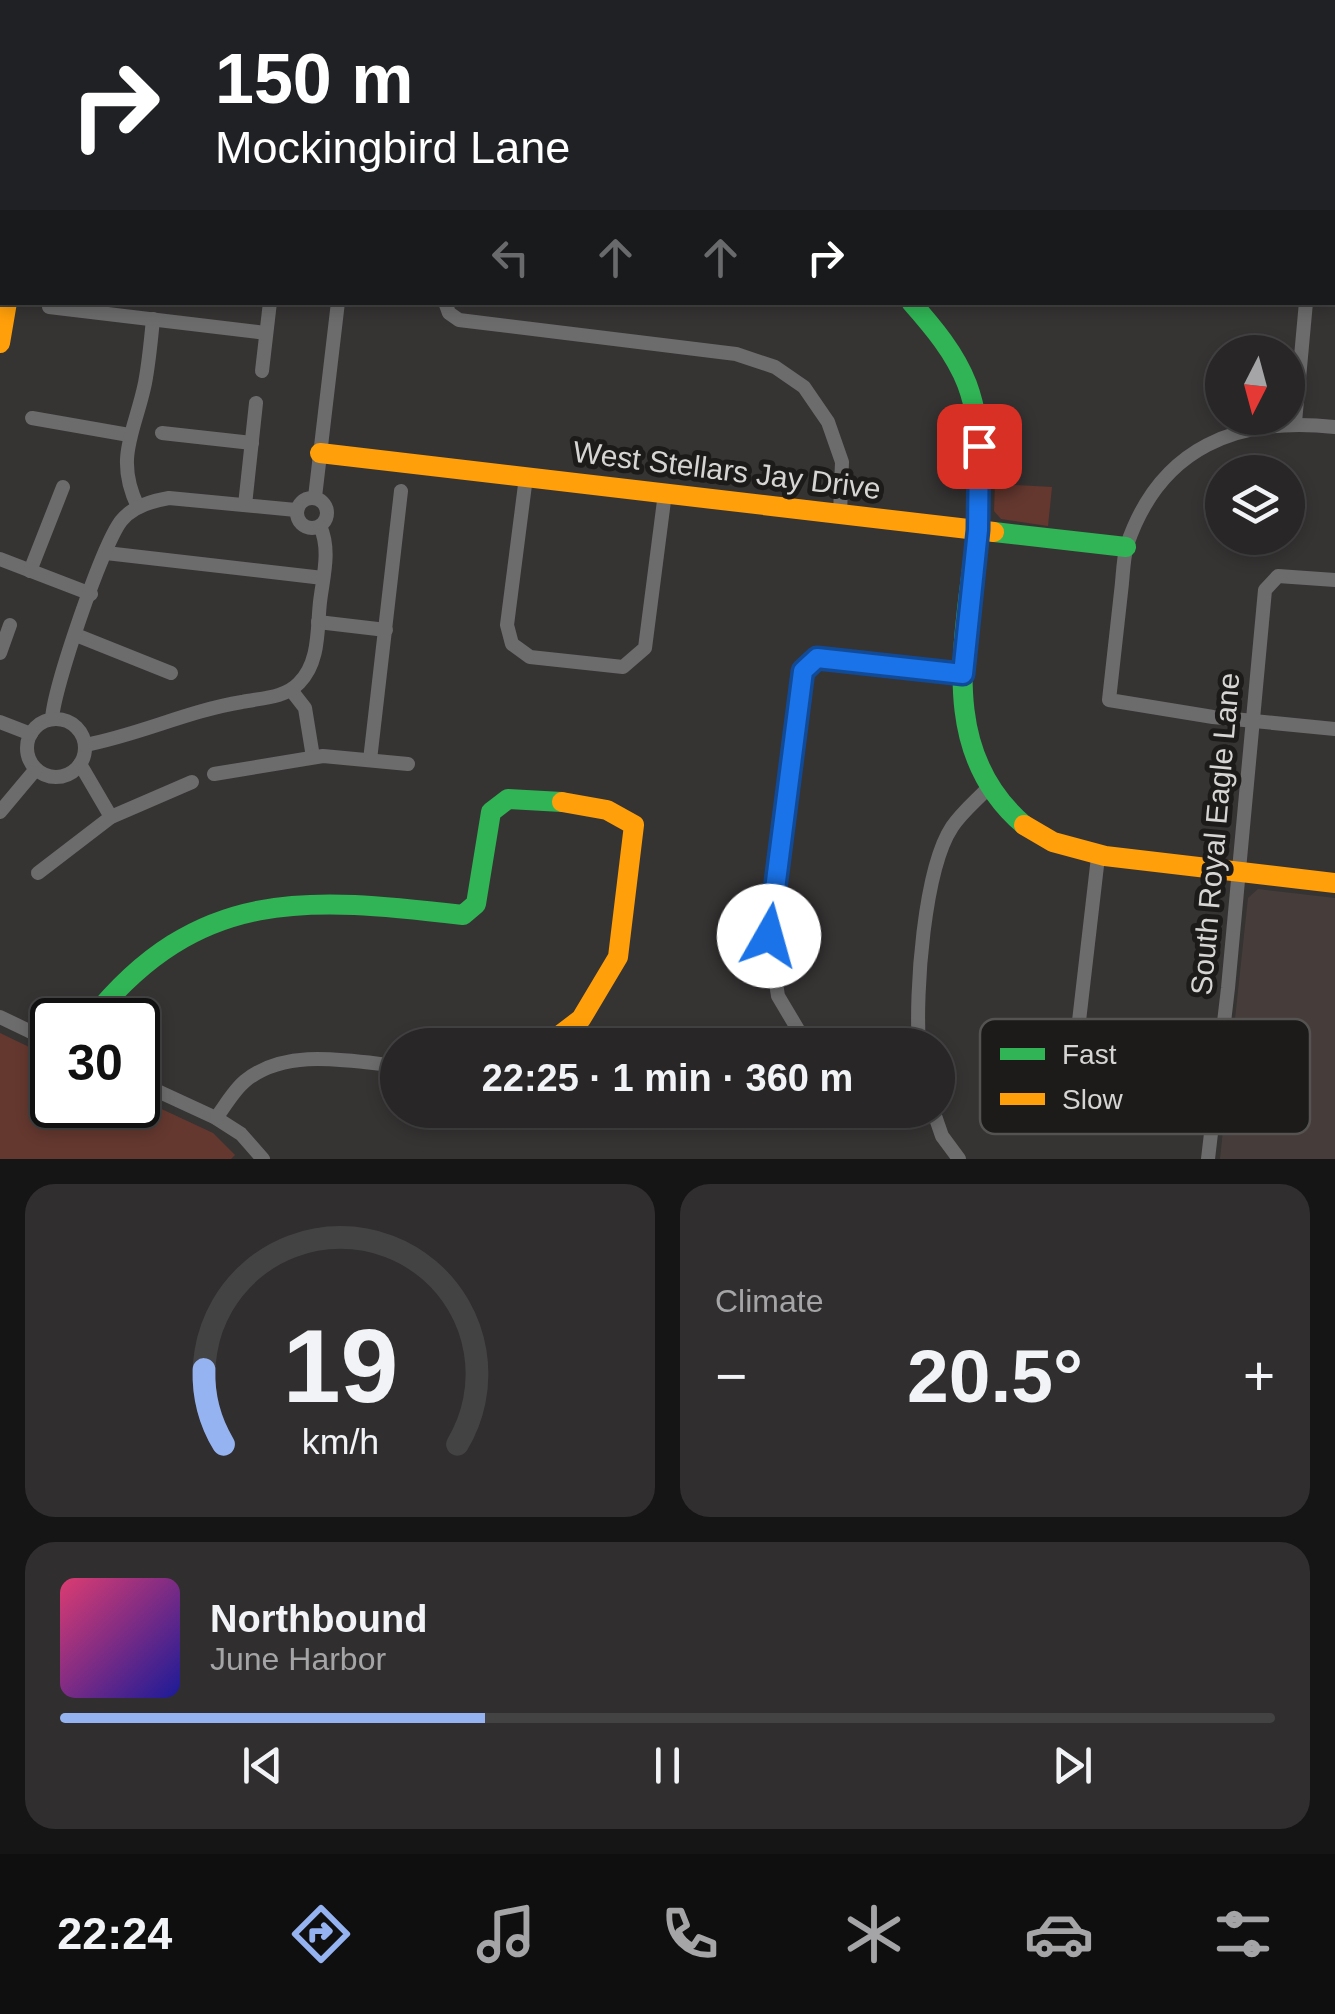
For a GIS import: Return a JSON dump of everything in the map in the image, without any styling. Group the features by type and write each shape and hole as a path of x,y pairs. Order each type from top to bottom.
{"street":[{"path":"0,343 6,305"},
{"path":"262,371 270,305"},
{"path":"314,497 338,305"},
{"path":"445,305 459,320 736,354 775,368 804,387 828,422 842,462 840,514"},
{"path":"912,305 955,360 971,396 979,446 978,530 963,674 964,716 969,744 989,787 1035,833 1098,857 1335,883"},
{"path":"1303,335 1306,305"},
{"path":"49,308 266,333"},
{"path":"138,508 126,472 129,434 145,383 153,319"},
{"path":"245,505 256,403"},
{"path":"32,418 129,434"},
{"path":"1305,423 1335,427"},
{"path":"162,434 252,443"},
{"path":"1229,435 1194,450 1154,490 1126,547 1109,700 1213,717 1335,729"},
{"name":"West Stellars Jay Drive","path":"320,453 1126,547"},
{"path":"526,477 507,625 512,644 530,657 623,667 645,648 665,493"},
{"path":"30,571 63,487"},
{"path":"370,760 400,491"},
{"path":"314,497 327,508 325,520 320,526 306,527 299,522 296,510 301,501 314,497"},
{"path":"52,719 53,698 119,524 138,508 168,498 296,510"},
{"path":"85,745 121,738 196,711 292,690 314,660 326,545 320,526"},
{"path":"106,553 323,578"},
{"path":"0,559 90,594"},
{"name":"South Royal Eagle Lane","path":"1225,1019 1265,590 1278,576 1335,580"},
{"path":"318,622 386,630"},
{"path":"0,652 10,625"},
{"path":"76,635 171,673"},
{"path":"797,1028 778,996 769,936 803,671 817,658 963,674"},
{"path":"292,690 304,708 314,756"},
{"path":"52,719 74,725 85,745 80,764 68,774 54,776 36,769 29,758 27,744 31,734 52,719"},
{"path":"0,722 31,734"},
{"path":"214,774 314,756 408,764"},
{"path":"80,764 112,817"},
{"path":"0,812 36,769"},
{"path":"38,873 112,817 192,782"},
{"path":"918,1028 916,1005 934,865 952,826 989,787"},
{"path":"106,998 144,961 192,932 236,914 300,903 463,915 476,904 491,812 508,798 593,806 620,813 634,826 618,957 581,1019 569,1028"},
{"path":"1079,1019 1098,857"},
{"path":"0,1018 30,1032"},
{"path":"216,1118 246,1080 285,1062 328,1059 380,1064"},
{"path":"160,1092 241,1134 263,1159"},
{"path":"939,1128 958,1159"},
{"name":"South Royal Eagle Lane","path":"1208,1159 1211,1134"}],"shaded area":[{"path":"995,484 1052,487 1048,526 1001,519 994,511"},
{"path":"1258,889 1335,898 1335,1159 1220,1159 1223,1134 1310,1134 1310,1019 1235,1019 1248,898"},
{"path":"0,1033 30,1047 30,1128 160,1128 160,1108 213,1133 235,1155 231,1159 0,1159"}],"traffic: fast":[{"path":"913,305 943,341 962,373 979,439 980,497 963,674 968,729 986,780 1024,825"},
{"path":"994,532 1126,547"},
{"path":"111,998 131,976 172,945 215,923 259,910 355,905 463,915 476,904 491,812 508,799 562,802"}],"traffic: slow":[{"path":"0,343 6,305"},
{"path":"320,453 994,532"},
{"path":"562,802 607,810 634,825 618,957 581,1019 569,1028"},
{"path":"1024,825 1053,842 1105,856 1335,883"}],"route":[{"path":"769,936 803,671 817,658 963,674 978,530 979,446"}]}
